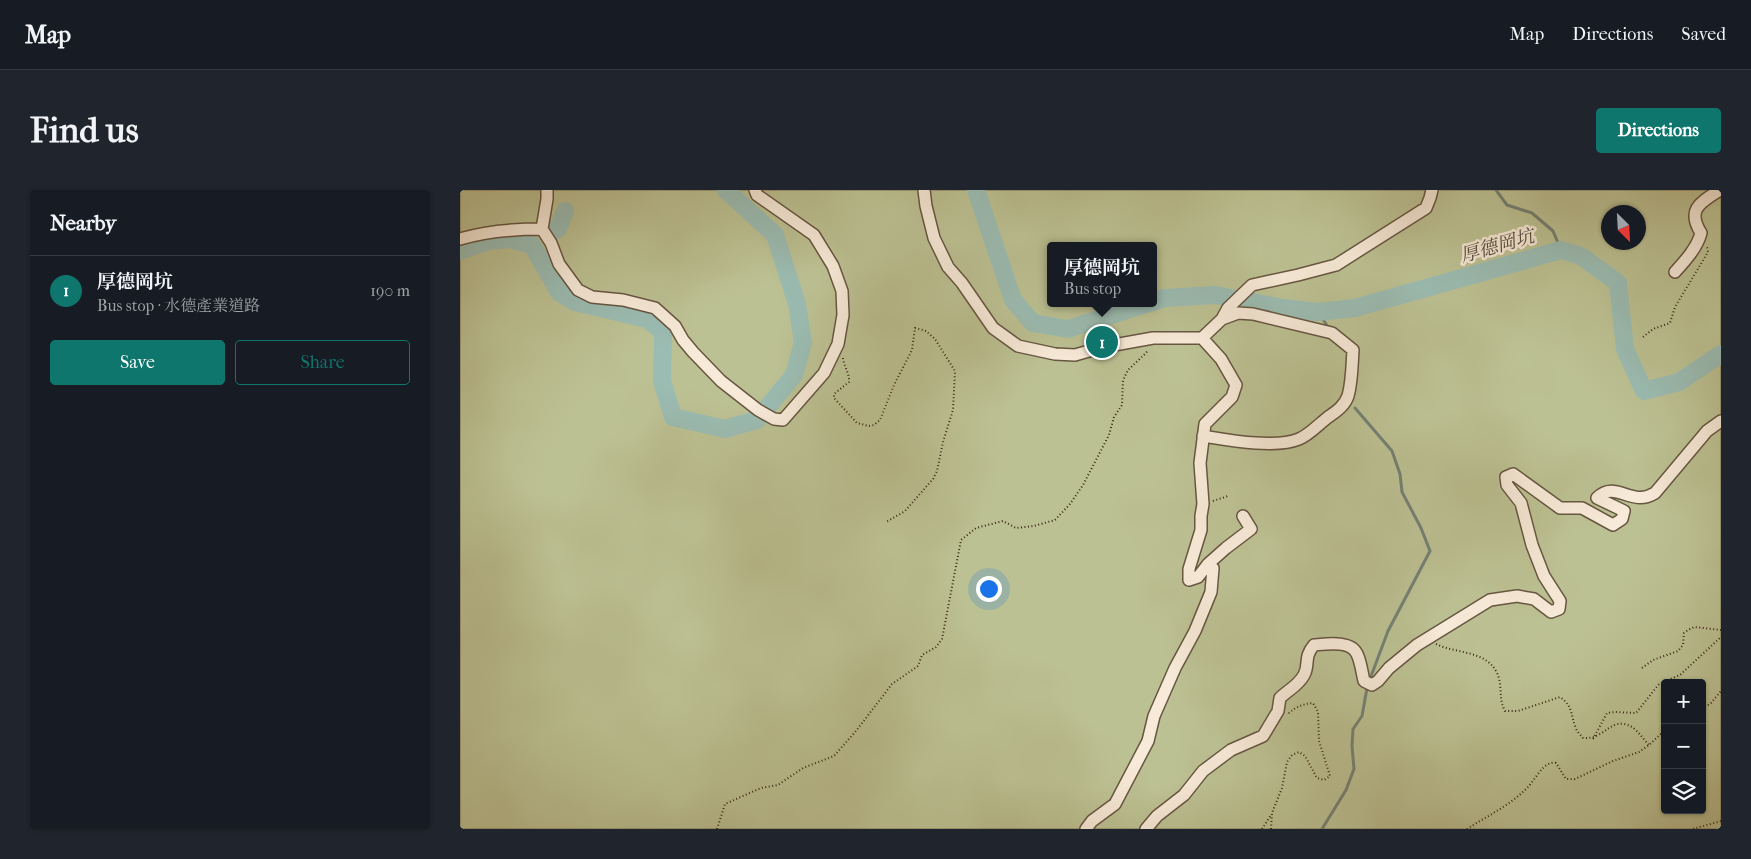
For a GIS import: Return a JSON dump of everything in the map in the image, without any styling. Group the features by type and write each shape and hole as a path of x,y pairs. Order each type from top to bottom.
{"street":[{"path":"547,190 542,229 551,243 559,264 578,290 592,297 623,300 655,308 675,326 683,340 721,381 758,410 774,419 782,420 824,373 838,344 843,315 842,291 833,266 814,236 757,195 755,190"},
{"path":"924,190 934,238 948,267 980,306 993,328 1018,346 1055,354 1075,355 1103,347 1153,338 1202,338 1222,319 1228,308 1252,285 1298,276 1336,265 1426,208 1432,190"},
{"path":"1675,272 1692,251 1701,233 1696,226 1694,216 1696,209 1703,201 1720,190"},
{"path":"460,239 479,234 519,229 542,229"},
{"path":"1203,436 1232,441 1266,443 1289,442 1301,438 1342,407 1350,384 1354,350 1332,333 1253,314 1238,313 1222,319"},
{"path":"1202,338 1222,359 1236,385 1232,397 1205,424 1200,463 1203,504 1201,530 1189,569 1190,580 1198,577 1208,564 1251,529 1243,516"},
{"path":"1146,829 1157,816 1184,795 1203,771 1231,750 1263,736 1278,711 1280,698 1295,687 1305,674 1307,653 1314,645 1331,643 1349,646 1357,652 1364,681 1372,684 1378,681 1388,668 1417,645 1490,600 1517,596 1534,599 1551,612 1559,608 1560,601 1544,576 1532,544 1522,503 1507,485 1506,478 1514,474 1560,508 1582,508 1613,525 1622,519 1624,511 1597,498 1601,494 1612,490 1641,499 1648,498 1655,493 1707,431 1721,420"},
{"path":"1086,829 1092,821 1115,804 1148,740 1154,716 1212,592 1213,568 1208,564"}],"path":[{"path":"1643,337 1653,329 1670,323 1675,307 1708,252 1701,233"},
{"path":"838,344 844,366 850,377 849,382 834,394 834,398 857,423 869,426 874,425 880,420 894,385 912,350 915,328 926,331 935,340 955,371 953,410 943,442 937,471 933,479 905,511 886,522"},
{"path":"717,829 725,804 760,788 778,785 802,768 834,756 892,684 918,666 922,655 936,647 942,639 961,540 976,528 1003,521 1016,528 1034,526 1055,520 1070,504 1083,485 1109,435 1114,417 1122,405 1123,380 1128,370 1146,353 1153,338"},
{"path":"1203,504 1228,496"},
{"path":"1642,668 1653,660 1678,651 1682,645 1684,633 1694,627 1721,630"},
{"path":"1593,739 1608,713 1636,713 1658,684 1680,675 1721,637"},
{"path":"1427,640 1445,649 1478,655 1491,664 1498,674 1500,703 1505,711 1518,711 1560,697 1566,701 1571,709 1576,729 1584,738 1593,739 1615,724 1622,724 1633,728 1649,746"},
{"path":"1706,706 1721,691"},
{"path":"1262,829 1272,813 1282,788 1286,762 1292,755 1299,752 1305,756 1317,778 1324,780 1330,776 1319,741 1318,712 1313,703 1303,704 1292,710 1286,717"},
{"path":"1467,829 1519,796 1532,784 1548,763 1556,763 1566,779 1575,779 1613,761 1638,752 1649,746 1661,734"},
{"path":"1271,829 1272,813"},
{"path":"1693,829 1721,821"}],"green space":[{"path":"460,190 1721,190 1721,829 460,829"}],"waterway":[{"name":"厚德岡坑","path":"460,251 488,241 509,239 532,245 559,292 575,302 647,319 663,332 662,381 673,417 725,429 757,420 794,375 803,343 797,304 775,235 726,190"},
{"name":"厚德岡坑","path":"976,190 1013,300 1033,323 1068,329 1137,307"},
{"path":"1496,190 1507,205 1532,213 1553,231 1561,250"},
{"path":"554,231 558,229 565,211"},
{"name":"厚德岡坑","path":"1157,301 1164,298 1215,295 1283,308 1318,312 1355,308 1561,250 1581,256 1618,283 1625,349 1644,391 1679,382 1721,354"},
{"path":"1318,312 1328,327"},
{"path":"1355,408 1392,451 1400,474 1402,492 1421,528 1430,551 1388,631 1370,679"},
{"path":"1322,829 1346,790 1354,769 1353,729 1362,716 1367,688"}],"place":[{"name":"厚德岡坑","path":"1102,342"}]}
